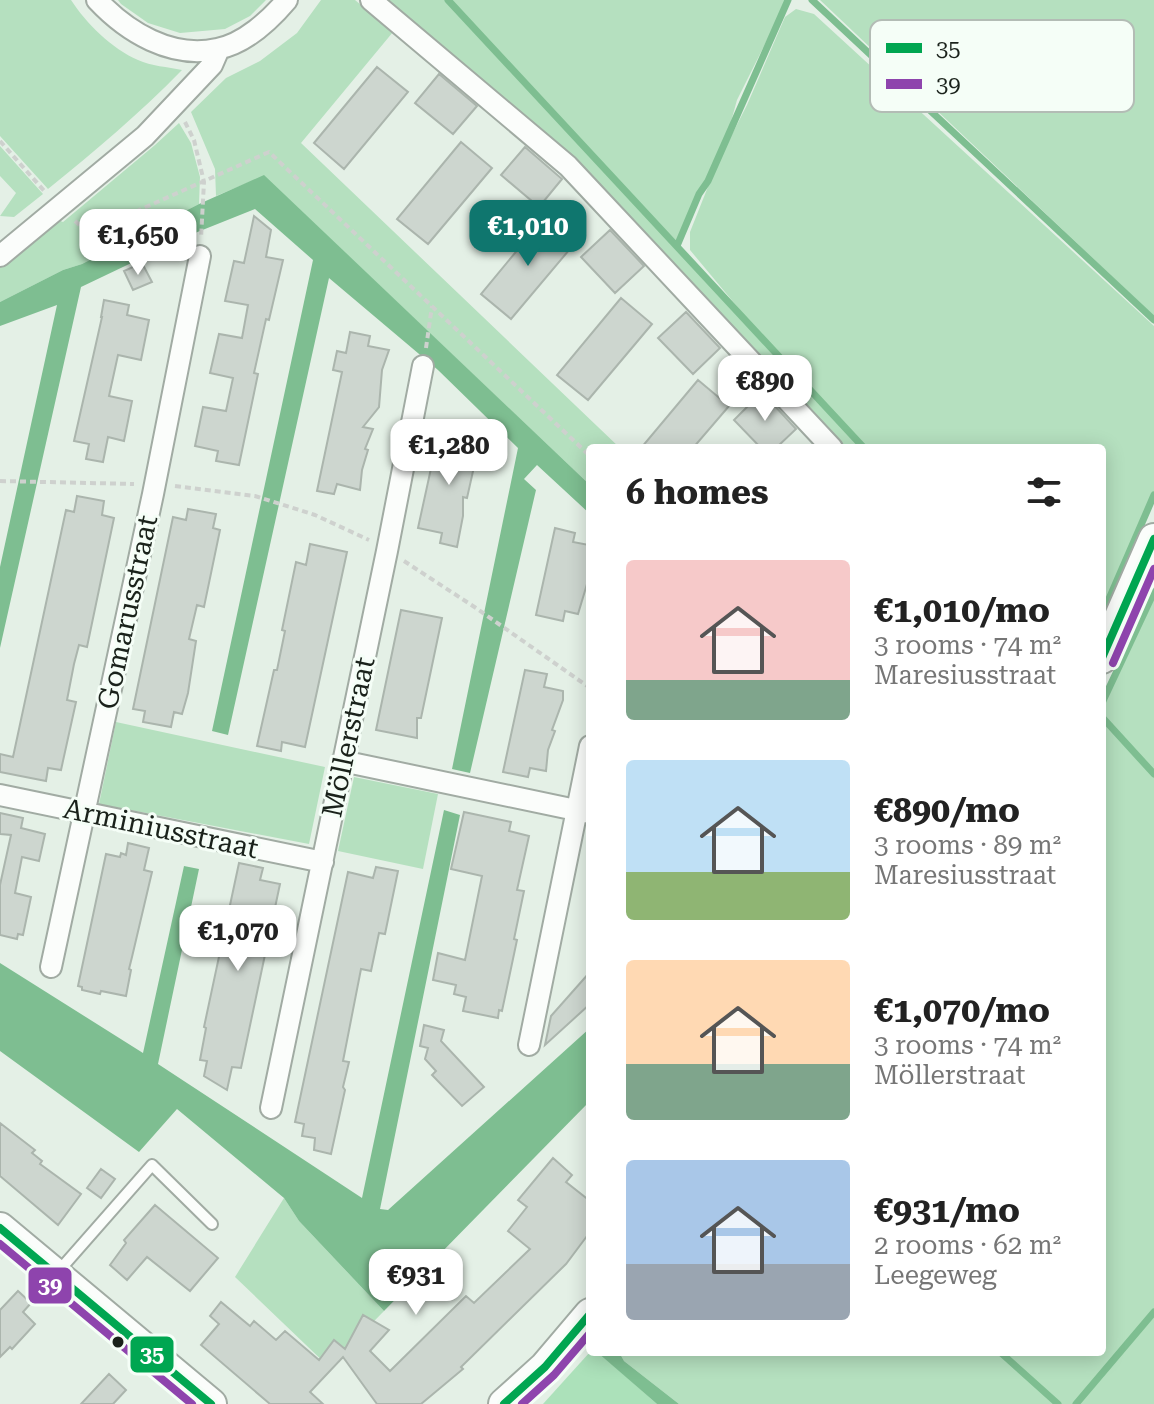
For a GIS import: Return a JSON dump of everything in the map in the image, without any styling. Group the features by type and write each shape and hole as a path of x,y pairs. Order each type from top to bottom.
{"main road":[{"path":"1106,649 1154,539"},
{"path":"0,1228 211,1404"},
{"path":"504,1404 545,1367 586,1319"}],"street":[{"path":"97,0 122,24 157,43 188,50 219,49 235,42 256,29 287,0"},
{"path":"371,0 568,166 828,444"},
{"path":"1,252 145,136 212,65 219,49"},
{"name":"Gomarusstraat","path":"51,967 153,494 200,256"},
{"name":"Möllerstraat","path":"271,1108 423,366"},
{"path":"342,761 583,811"},
{"path":"529,1045 583,811 586,783"},
{"name":"Arminiusstraat","path":"0,795 323,862"}],"lane":[{"path":"56,1275 152,1165 212,1224"}],"path":[{"path":"177,104 194,140 204,182 200,256"},
{"path":"0,141 59,207 88,233 269,152 586,452"},
{"path":"423,366 432,306"},
{"path":"0,481 50,483"},
{"path":"255,496 289,507"},
{"path":"476,608 586,685"}],"shaded area":[{"path":"0,0 71,0 92,26 128,55 143,62 182,70 117,131 48,189 0,136"},
{"path":"118,0 266,0 250,16 225,29 180,33 148,23"},
{"path":"321,0 355,0 393,32 301,143 616,444 586,444 586,481 264,176 216,196 215,169 191,112 226,78 260,61 297,33"},
{"path":"388,0 787,0 737,100 725,143 699,194 679,245 740,310 690,250 690,232 717,164 747,105 785,17 796,9 814,14 870,65 870,112 921,112 1154,326 1154,496 1106,606 1106,444 837,444 579,164"},
{"path":"820,0 1154,0 1154,316 938,112 1134,112 1134,20 870,20 870,47"},
{"path":"179,123 191,143 200,177 199,204 0,302 0,268 58,220 63,222"},
{"path":"0,146 43,194 14,217 0,216 16,193 0,176"},
{"path":"264,175 586,481 586,510 537,465 524,479 536,490 470,773 452,769 518,448 438,370 329,278 228,735 212,731 313,260 255,209 190,235 81,287 0,648 0,567 57,305 0,326 0,302"},
{"path":"1154,587 1154,1404 679,1404 621,1356 1106,1356 1106,690"},
{"path":"116,722 325,767 309,844 99,804"},
{"path":"354,777 438,794 423,869 338,851"},
{"path":"444,810 460,815 380,1209 388,1210 586,1032 586,1105 384,1311 299,1221 284,1198 177,1109 139,1152 0,1051 0,963 143,1053 184,866 199,869 158,1064 362,1198"},
{"path":"284,1198 299,1221 384,1311 329,1367 235,1277"},
{"path":"586,1356 603,1356 657,1404 543,1404"},
{"path":"602,1356 621,1356 679,1404 657,1404"}],"building":[{"path":"377,67 408,92 344,169 314,143"},
{"path":"439,74 477,106 453,134 415,103"},
{"path":"461,142 492,168 428,244 397,219"},
{"path":"525,147 562,179 539,207 501,175"},
{"path":"254,216 271,230 266,257 283,260 254,373 258,374 239,465 216,461 218,451 195,446 203,407 226,411 233,378 210,373 219,334 242,338 248,305 225,301 234,261 244,263"},
{"path":"544,218 575,243 511,319 481,294"},
{"path":"610,230 644,266 615,293 581,257"},
{"path":"142,263 152,282 133,290 124,271"},
{"path":"621,298 652,324 588,400 557,375"},
{"path":"104,300 129,305 127,315 149,320 141,360 118,355 109,396 132,401 124,441 108,437 103,462 86,459 89,444 74,441"},
{"path":"686,312 720,348 693,374 658,338"},
{"path":"350,332 370,336 368,346 389,350 382,370 379,407 363,427 373,429 365,449 368,450 360,490 337,484 334,494 317,491 342,372 333,370 337,351 346,353"},
{"path":"698,380 729,406 696,444 644,444"},
{"path":"762,392 796,429 780,444 757,444 734,420"},
{"path":"444,432 480,440 467,498 463,497 457,547 440,543 442,533 418,528 437,441 442,442"},
{"path":"77,496 104,501 102,515 114,518 87,647 79,645 74,664 67,700 76,702 61,770 48,768 46,781 0,772 0,754 13,757 66,510 74,512"},
{"path":"188,509 216,514 213,528 220,530 204,607 197,605 189,639 196,641 188,693 182,714 174,712 171,727 143,722 145,711 133,709 173,517 186,520"},
{"path":"555,528 575,533 573,542 586,544 586,587 578,614 565,611 563,621 536,615"},
{"path":"310,544 347,552 305,747 282,742 281,751 257,746 274,670 277,670 296,562 306,565"},
{"path":"401,610 442,618 421,718 417,718 417,738 376,730"},
{"path":"525,670 547,674 544,687 563,691 563,700 552,730 555,731 548,750 546,771 530,768 528,777 503,772"},
{"path":"464,812 511,822 509,831 529,836 517,890 524,891 514,939 517,940 498,1018 463,1011 466,997 454,994 456,985 433,980 438,953 465,960 482,876 451,869"},
{"path":"0,813 23,818 21,828 45,834 39,861 22,857 15,893 31,897 23,935 18,934 17,939 0,935 0,885 11,835 0,834"},
{"path":"128,843 149,848 144,870 152,872 129,969 126,996 82,990 78,986 106,854 126,855"},
{"path":"239,863 263,868 260,880 280,884 241,1068 232,1067 227,1090 204,1076 207,1061 200,1060 204,1027"},
{"path":"376,867 398,871 385,934 379,933 371,971 361,969 343,1061 349,1062 343,1087 345,1090 331,1154 314,1150 315,1138 302,1136 304,1124 295,1122 348,872 373,878"},
{"path":"586,977 586,1008 545,1045 551,1016"},
{"path":"424,1025 444,1030 441,1041 484,1087 462,1106 432,1075 436,1071 425,1059 428,1048 420,1046"},
{"path":"0,1123 35,1150 32,1153 42,1161 40,1164 81,1194 58,1225 0,1176"},
{"path":"553,1158 572,1175 566,1182 586,1198 586,1237 566,1264 461,1367 463,1369 421,1404 377,1404 343,1357 310,1392 323,1404 270,1404 201,1345 219,1324 210,1316 221,1302 250,1326 254,1321 276,1340 285,1331 319,1360 334,1340 345,1349 363,1315 389,1330 370,1351 390,1371 466,1296 474,1303 530,1249 508,1231 527,1207 518,1200"},
{"path":"101,1169 115,1179 101,1198 87,1188"},
{"path":"155,1205 218,1258 190,1291 147,1257 127,1280 110,1265 126,1243 124,1240"},
{"path":"18,1291 31,1303 23,1312 35,1324 12,1349 10,1347 0,1357 0,1310"},
{"path":"109,1374 126,1390 113,1404 81,1404"}],"waterway":[{"path":"448,0 860,444"},
{"path":"677,246 788,0"},
{"path":"812,0 870,54"},
{"path":"932,112 1154,320"},
{"path":"1106,606 1154,495"},
{"path":"1106,694 1154,592"},
{"path":"1106,721 1154,774"},
{"path":"1076,1404 1154,1312"},
{"path":"1004,1356 1058,1404"}],"transit line":[{"name":"35","path":"1106,649 1154,539"},
{"name":"39","path":"1113,663 1154,569"},
{"name":"35","path":"0,1228 211,1404"},
{"name":"39","path":"0,1244 192,1404"},
{"name":"35","path":"504,1404 545,1367 586,1319"},
{"name":"39","path":"522,1404 554,1375 586,1338"}]}
